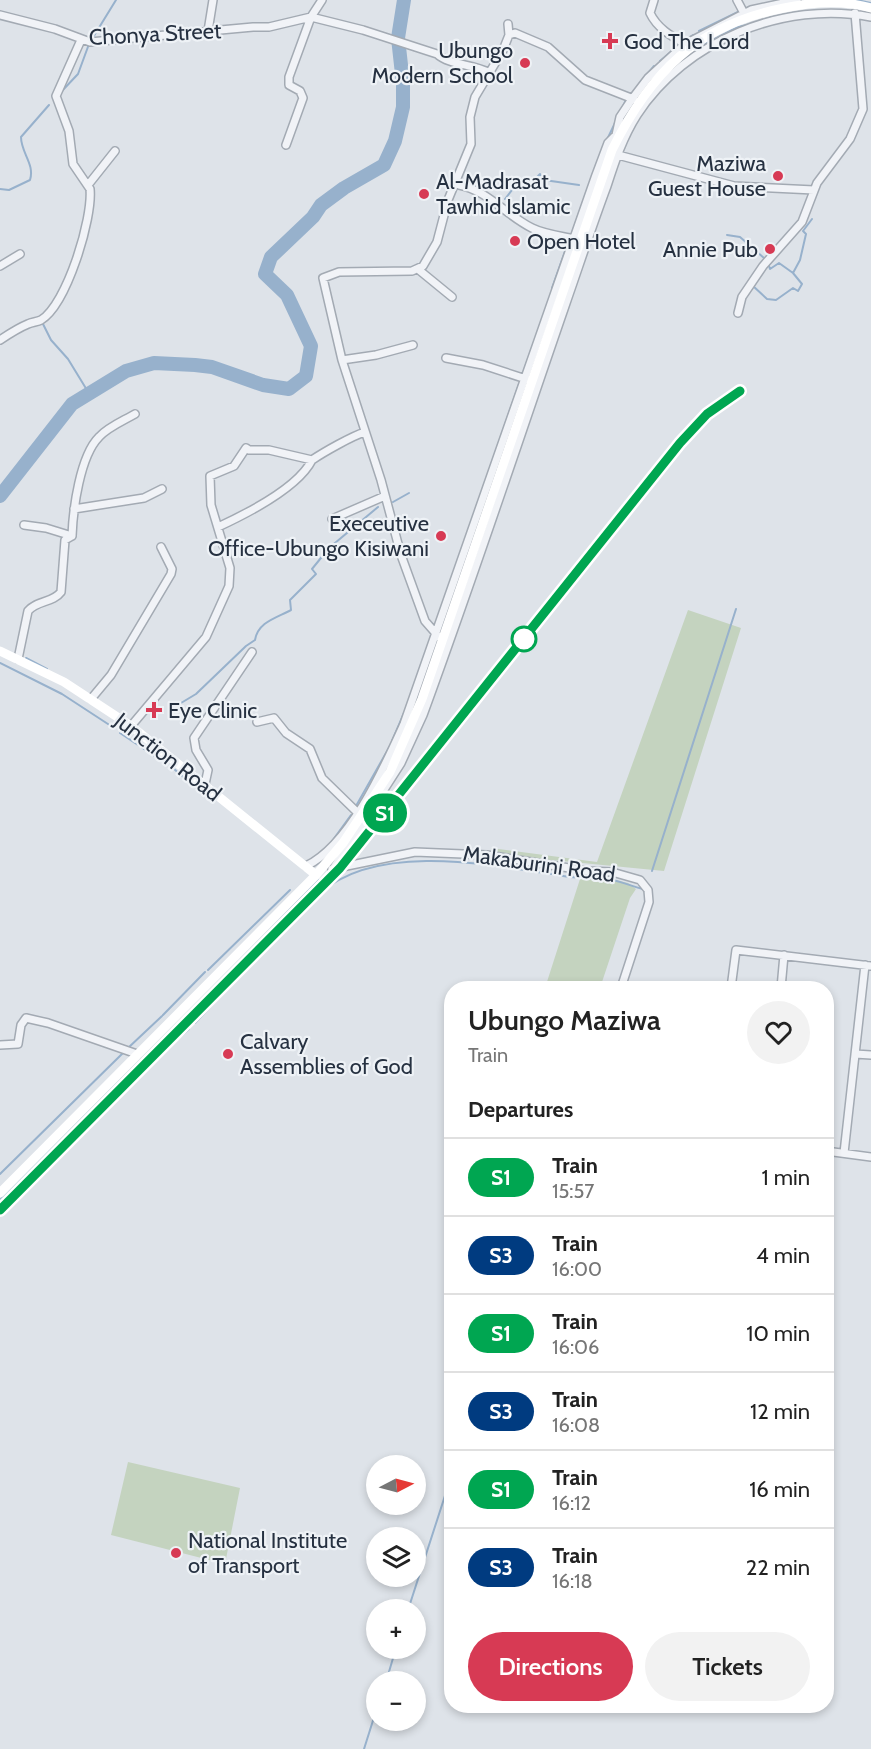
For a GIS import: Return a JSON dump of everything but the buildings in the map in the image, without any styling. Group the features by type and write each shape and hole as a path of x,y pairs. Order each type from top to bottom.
{"main road":[{"path":"1,1191 316,875 328,867 359,814 390,772 405,740 528,379 612,150 635,100 684,52 719,28 745,15 806,3 836,2 871,8"},
{"name":"Junction Road","path":"7,656 41,669 131,726 316,875"}],"street":[{"path":"208,31 213,0"},
{"path":"286,145 303,98 300,91 289,85 289,78 311,18 322,0"},
{"path":"654,0 651,17 663,30 685,44"},
{"path":"737,0 745,15"},
{"path":"446,358 483,365 528,379 608,143 616,135 621,117 635,100 648,78 685,44 745,15 797,0"},
{"path":"328,867 401,763 423,715 618,155 638,114 662,84 687,61 718,40 741,30 782,18 834,12 855,13 871,17"},
{"path":"738,313 742,297 763,266 802,222 814,190 832,160 850,139 863,109 855,13"},
{"name":"Chonya Street","path":"0,15 56,29 90,42 269,27 311,18 363,30 436,54 443,60 475,66 488,72"},
{"path":"419,270 437,242 471,144 470,117 475,97 509,35 508,24"},
{"path":"509,35 515,33 548,47 585,80 635,100"},
{"path":"0,340 27,324 41,320 58,299 80,253 90,200 88,185 72,159 69,131 56,96 81,40"},
{"path":"88,185 115,151"},
{"path":"618,155 734,186 814,190"},
{"path":"457,180 459,185 468,187 488,199 534,230 574,239"},
{"path":"0,266 20,254"},
{"path":"440,638 425,621 406,570 342,360 323,278 325,275 339,272 419,270 452,297"},
{"path":"342,360 376,355 413,345"},
{"path":"72,536 74,509 93,444 105,431 135,414"},
{"path":"218,527 276,496 307,470 312,460 338,446 349,437 365,432"},
{"path":"131,726 211,629 231,579 211,505 210,476 234,466 246,448 269,450 312,460"},
{"path":"74,509 144,498 162,489"},
{"path":"332,519 385,496"},
{"path":"24,525 46,528 72,536"},
{"path":"7,656 28,611 36,604 61,594 65,540 72,536"},
{"path":"91,699 111,675 171,574 172,569 161,547"},
{"path":"205,784 208,770 196,750 194,738 252,652"},
{"path":"257,722 274,718 286,733 310,749 322,778 359,814 327,853 306,866"},
{"name":"Makaburini Road","path":"328,867 415,852 454,852 612,872 640,880 648,891 649,902 623,981"},
{"path":"732,981 736,950 868,965 844,1153"},
{"path":"782,981 784,956"},
{"path":"0,1045 18,1044 21,1025 26,1018 48,1023 137,1054"},
{"path":"855,1054 871,1055"},
{"path":"834,1152 871,1156"}],"green space":[{"path":"688,610 741,628 664,871 491,854 491,848 597,862"},
{"path":"607,878 628,883 636,889 630,898 602,981 547,981 580,879"},
{"path":"128,1462 240,1488 225,1564 111,1535"}],"waterway":[{"path":"92,39 116,0"},
{"path":"0,496 72,404 126,371 154,363 195,365 212,367 263,385 289,389 306,376 311,346 287,295 265,274 271,257 313,217 321,205 344,188 384,165 395,141 403,107 398,38 404,0"},
{"path":"857,0 871,3"},
{"path":"699,31 740,11"},
{"path":"697,48 738,27 798,13"},
{"path":"685,41 693,35"},
{"path":"61,92 78,74 89,44"},
{"path":"660,61 678,46"},
{"path":"641,82 654,66"},
{"path":"603,148 626,100"},
{"path":"0,189 9,190 30,180 31,169 21,137 49,105"},
{"path":"505,199 516,185 536,178 540,174 544,180 579,185"},
{"path":"572,233 591,179"},
{"path":"768,263 770,269 779,263 793,273 800,260 806,234 803,231 812,219"},
{"path":"727,235 740,237 764,258"},
{"path":"552,288 569,240"},
{"path":"753,286 767,299 776,300 793,288 798,291 802,284 793,273"},
{"path":"42,322 51,340 68,359 90,395"},
{"path":"523,373 534,342"},
{"path":"471,523 519,384"},
{"path":"393,502 409,493"},
{"path":"181,703 196,694 255,640 264,625 291,610 290,600 316,574 312,569 329,548 378,507"},
{"path":"652,871 736,609"},
{"path":"26,658 47,669"},
{"path":"0,663 62,694 111,726"},
{"path":"392,741 404,713"},
{"path":"120,733 165,763"},
{"path":"356,806 390,746"},
{"path":"174,769 208,798"},
{"path":"330,844 351,815"},
{"path":"195,1023 319,894 343,878 372,867 403,862 470,863 569,877 608,879 643,889"},
{"path":"188,1013 319,880"},
{"path":"208,970 290,890"},
{"path":"163,1015 205,972"},
{"path":"128,1048 162,1016"},
{"path":"0,1200 177,1024"},
{"path":"155,1059 189,1029"},
{"path":"0,1174 124,1052"},
{"path":"412,1599 444,1499"},
{"path":"389,1671 393,1659"},
{"path":"364,1749 370,1731"}],"railway":[{"path":"0,1211 340,868 680,443 707,414 740,391"}],"train":[{"name":"S1","path":"0,1210 340,868 680,443 707,414 740,391"}],"place":[{"name":"God The Lord","path":"610,41"},
{"name":"Ubungo Modern School","path":"525,63"},
{"name":"Maziwa Guest House","path":"778,176"},
{"name":"Al-Madrasat Tawhid Islamic","path":"424,194"},
{"name":"Open Hotel","path":"515,241"},
{"name":"Annie Pub","path":"770,249"},
{"name":"Execeutive Office-Ubungo Kisiwani","path":"441,536"},
{"name":"Eye Clinic","path":"154,710"},
{"name":"Calvary Assemblies of God","path":"228,1054"},
{"name":"National Institute of Transport","path":"176,1553"}]}
